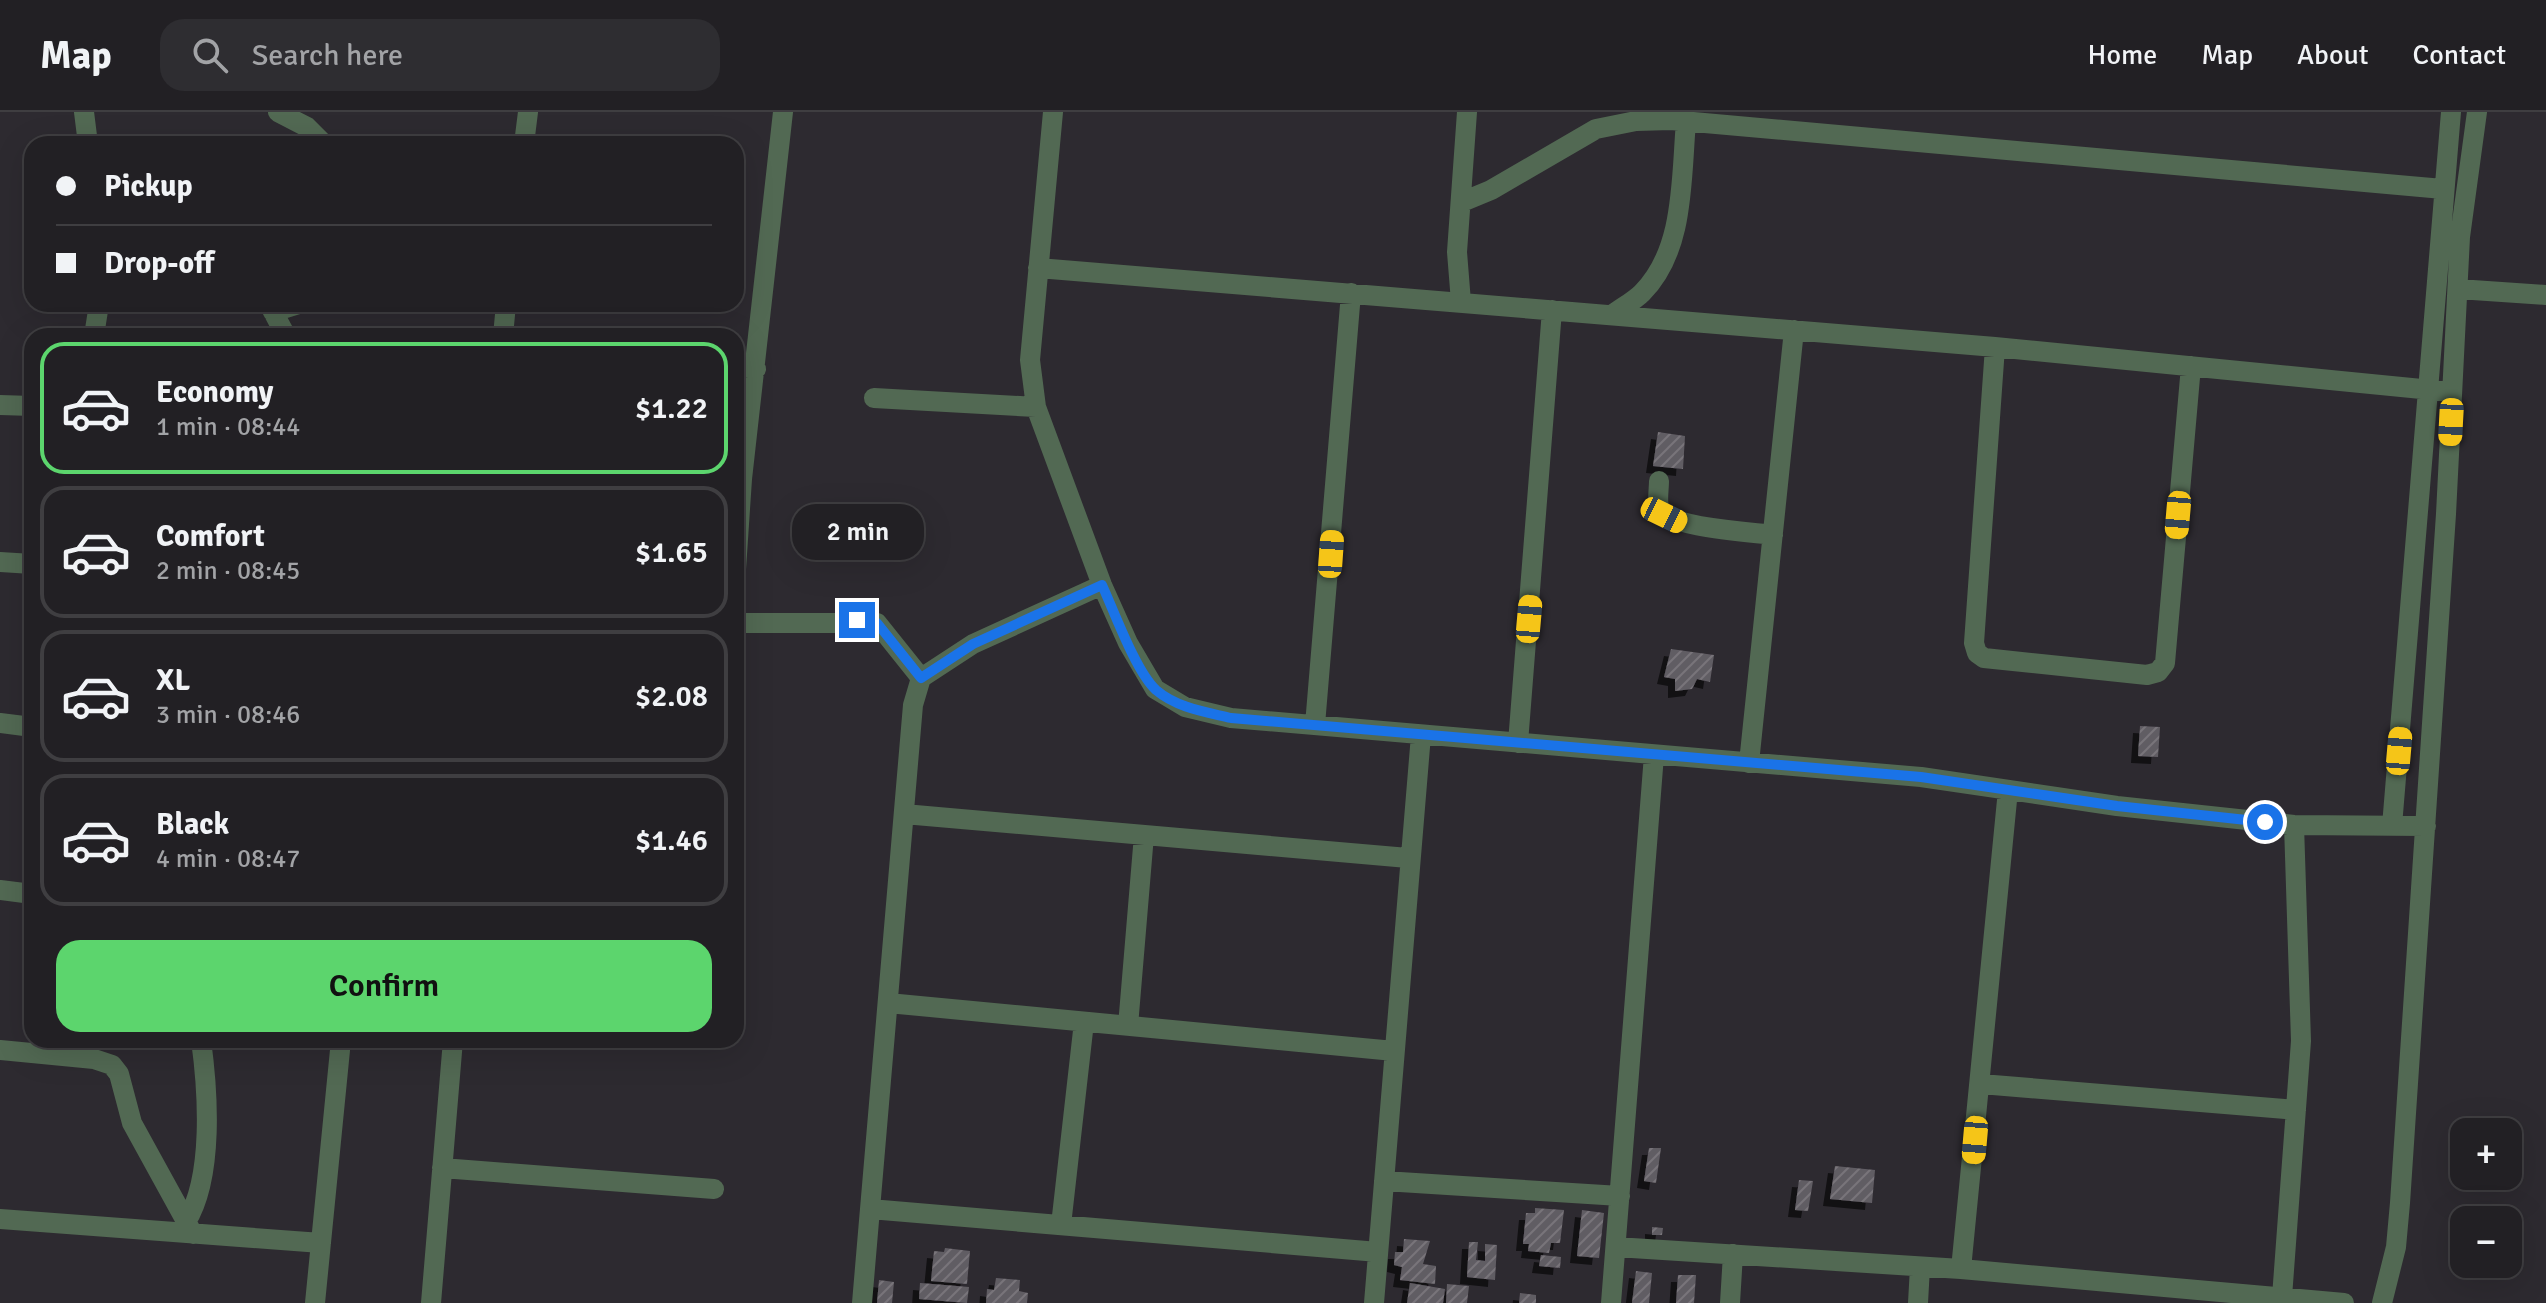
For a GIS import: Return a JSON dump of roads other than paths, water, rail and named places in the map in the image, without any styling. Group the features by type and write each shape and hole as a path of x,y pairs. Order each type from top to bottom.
{"street":[{"path":"84,112 87,136"},
{"path":"278,112 307,127 316,136"},
{"path":"525,136 528,112"},
{"path":"744,404 746,368 783,112"},
{"path":"1053,112 1030,360 1036,407 1102,585 1128,643 1155,689 1185,707 1231,718 1921,777 2117,806 2294,825 2426,826"},
{"path":"1461,302 1457,252 1467,112"},
{"path":"2392,826 2451,112"},
{"path":"2382,1303 2396,1247 2400,1203 2426,826 2460,237 2477,112"},
{"path":"1462,202 1491,190 1596,129 1636,121 1676,118 2443,189"},
{"path":"1612,315 1642,293 1662,267 1674,234 1676,118"},
{"path":"1038,268 1995,347 2452,392"},
{"path":"2458,289 2546,295"},
{"path":"1315,725 1351,293"},
{"path":"1518,743 1552,310"},
{"path":"1749,763 1794,330"},
{"path":"1995,347 1974,643 1977,653 1984,658 2132,673 2158,672 2165,663 2191,366"},
{"path":"874,398 1036,407"},
{"path":"0,405 24,406"},
{"path":"1659,481 1659,506 1664,515 1679,522 1773,535"},
{"path":"0,562 24,564"},
{"path":"862,1303 913,705 921,678 973,644 1102,585"},
{"path":"744,623 877,623 921,678"},
{"path":"0,723 24,726"},
{"path":"1374,1303 1408,858 1421,735"},
{"path":"1611,1303 1654,755"},
{"path":"1961,1269 2008,790"},
{"path":"904,814 1408,858"},
{"path":"2282,1297 2301,1041 2294,825"},
{"path":"1128,1026 1144,835"},
{"path":"0,890 24,893"},
{"path":"888,1003 1394,1051"},
{"path":"1061,1225 1084,1022"},
{"path":"190,1228 197,1204 209,1099 202,1048"},
{"path":"315,1303 340,1048"},
{"path":"431,1303 452,1048"},
{"path":"0,1050 94,1059 112,1065 119,1074 132,1123 190,1228"},
{"path":"1981,1084 2296,1110"},
{"path":"442,1168 714,1189"},
{"path":"1384,1181 1620,1196"},
{"path":"870,1209 1378,1252"},
{"path":"0,1219 190,1228 321,1243"},
{"path":"1616,1247 1961,1269 2120,1293 2282,1297 2344,1303"},
{"path":"1730,1303 1733,1254"},
{"path":"1918,1303 1920,1267"}]}
